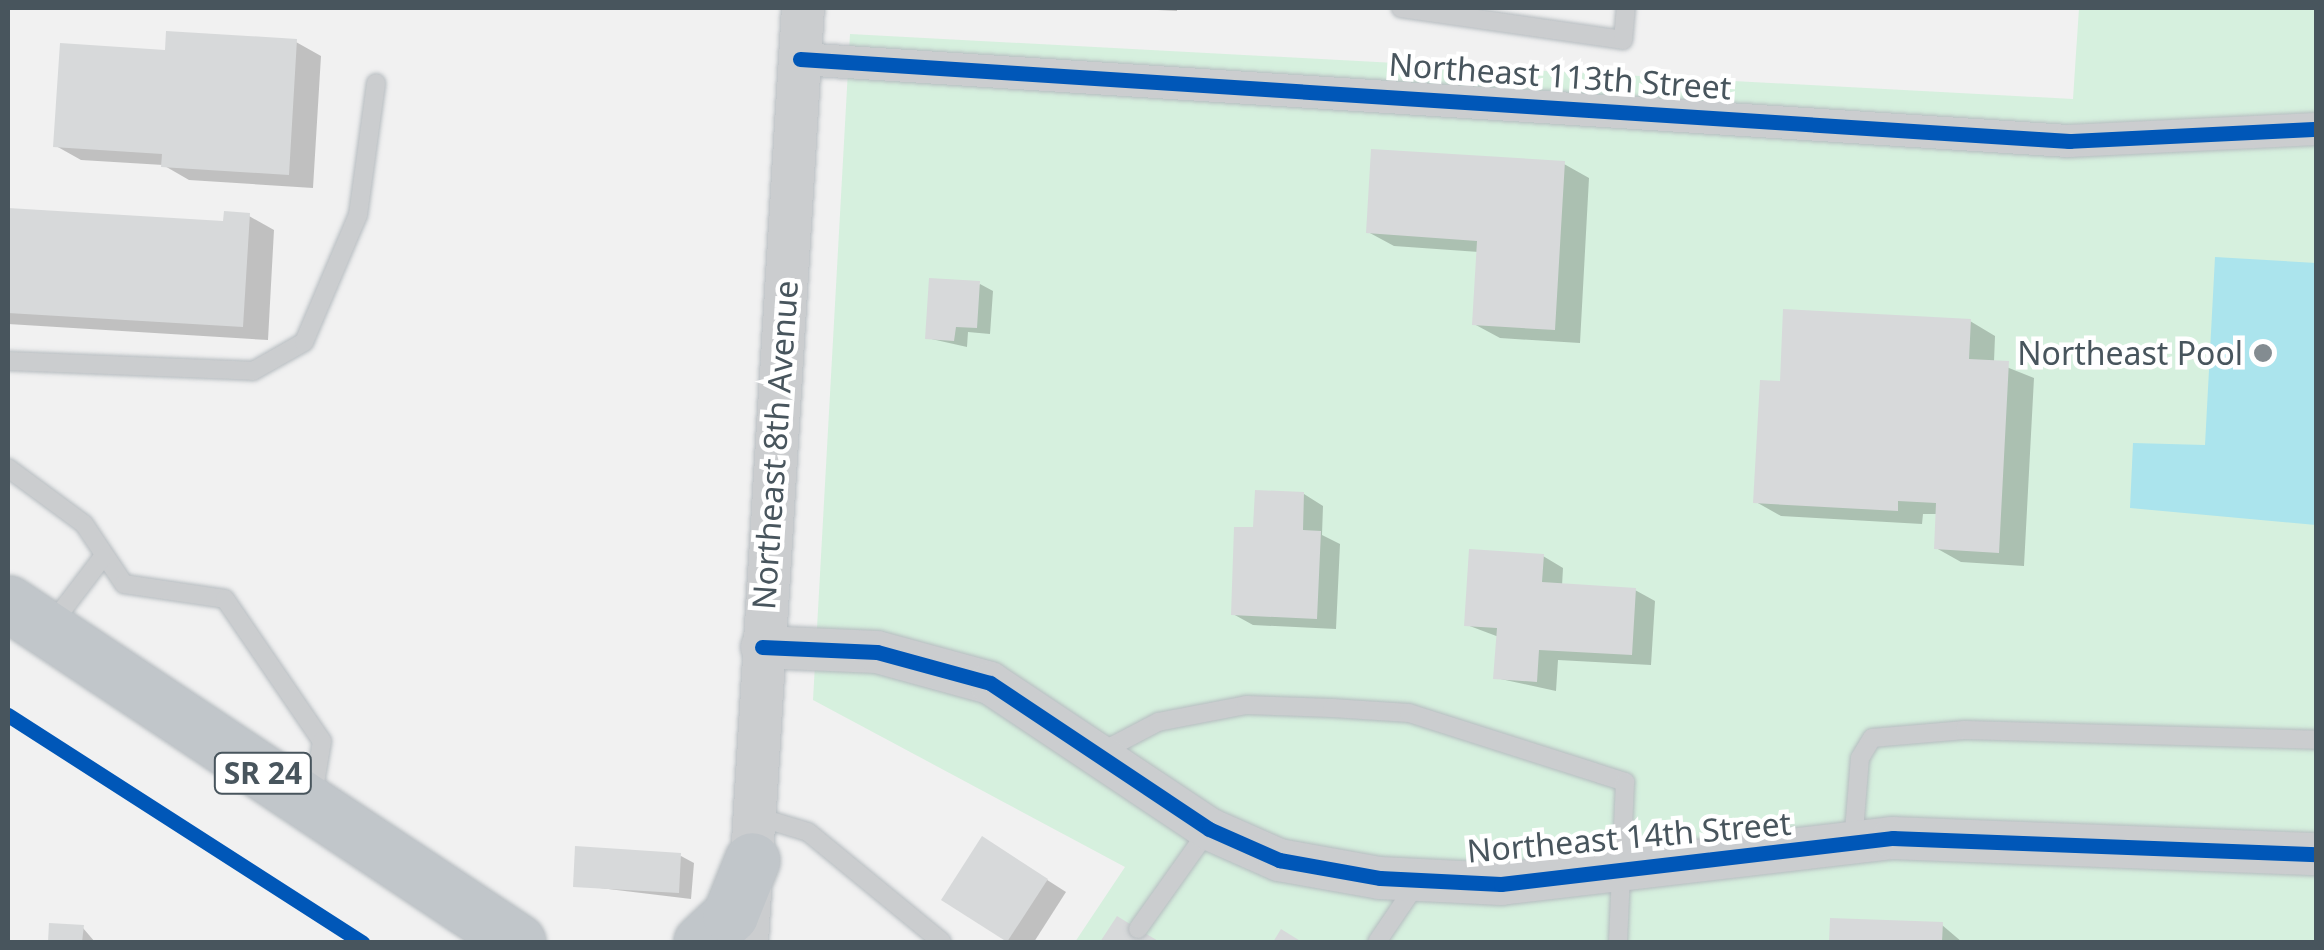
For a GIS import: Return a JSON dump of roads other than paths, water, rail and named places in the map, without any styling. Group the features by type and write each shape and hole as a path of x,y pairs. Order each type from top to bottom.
{"highway":[{"name":"SR 24","path":"27,616 518,942"},
{"path":"702,942 730,915 753,838"}],"street":[{"name":"Northeast 8th Avenue","path":"748,942 762,646 803,8"},
{"name":"Northeast 113th Street","path":"800,59 2068,142 2316,129"},
{"name":"Northeast 14th Street","path":"762,646 930,663 990,683 1208,828 1280,860 1420,880 1501,884 1853,843 2316,854"}],"lane":[{"path":"1401,8 1623,40 1626,8"},
{"path":"8,362 252,372 304,342 358,215 376,83"},
{"path":"8,468 72,512 124,584 200,592 236,612 322,741 312,806"},
{"path":"27,616 102,558"},
{"path":"1100,753 1158,722 1246,705 1409,713 1625,782 1628,869 1618,942"},
{"path":"1853,843 1860,758 1872,738 1965,730 2316,740"},
{"path":"1138,928 1208,828"},
{"path":"753,838 808,832 942,942"},
{"path":"1377,942 1420,880"}],"water":[{"name":"Northeast Pool","path":"2215,257 2316,263 2316,525 2130,508 2133,443 2205,445"}],"place":[{"name":"Northeast Pool","path":"2263,353"}]}
